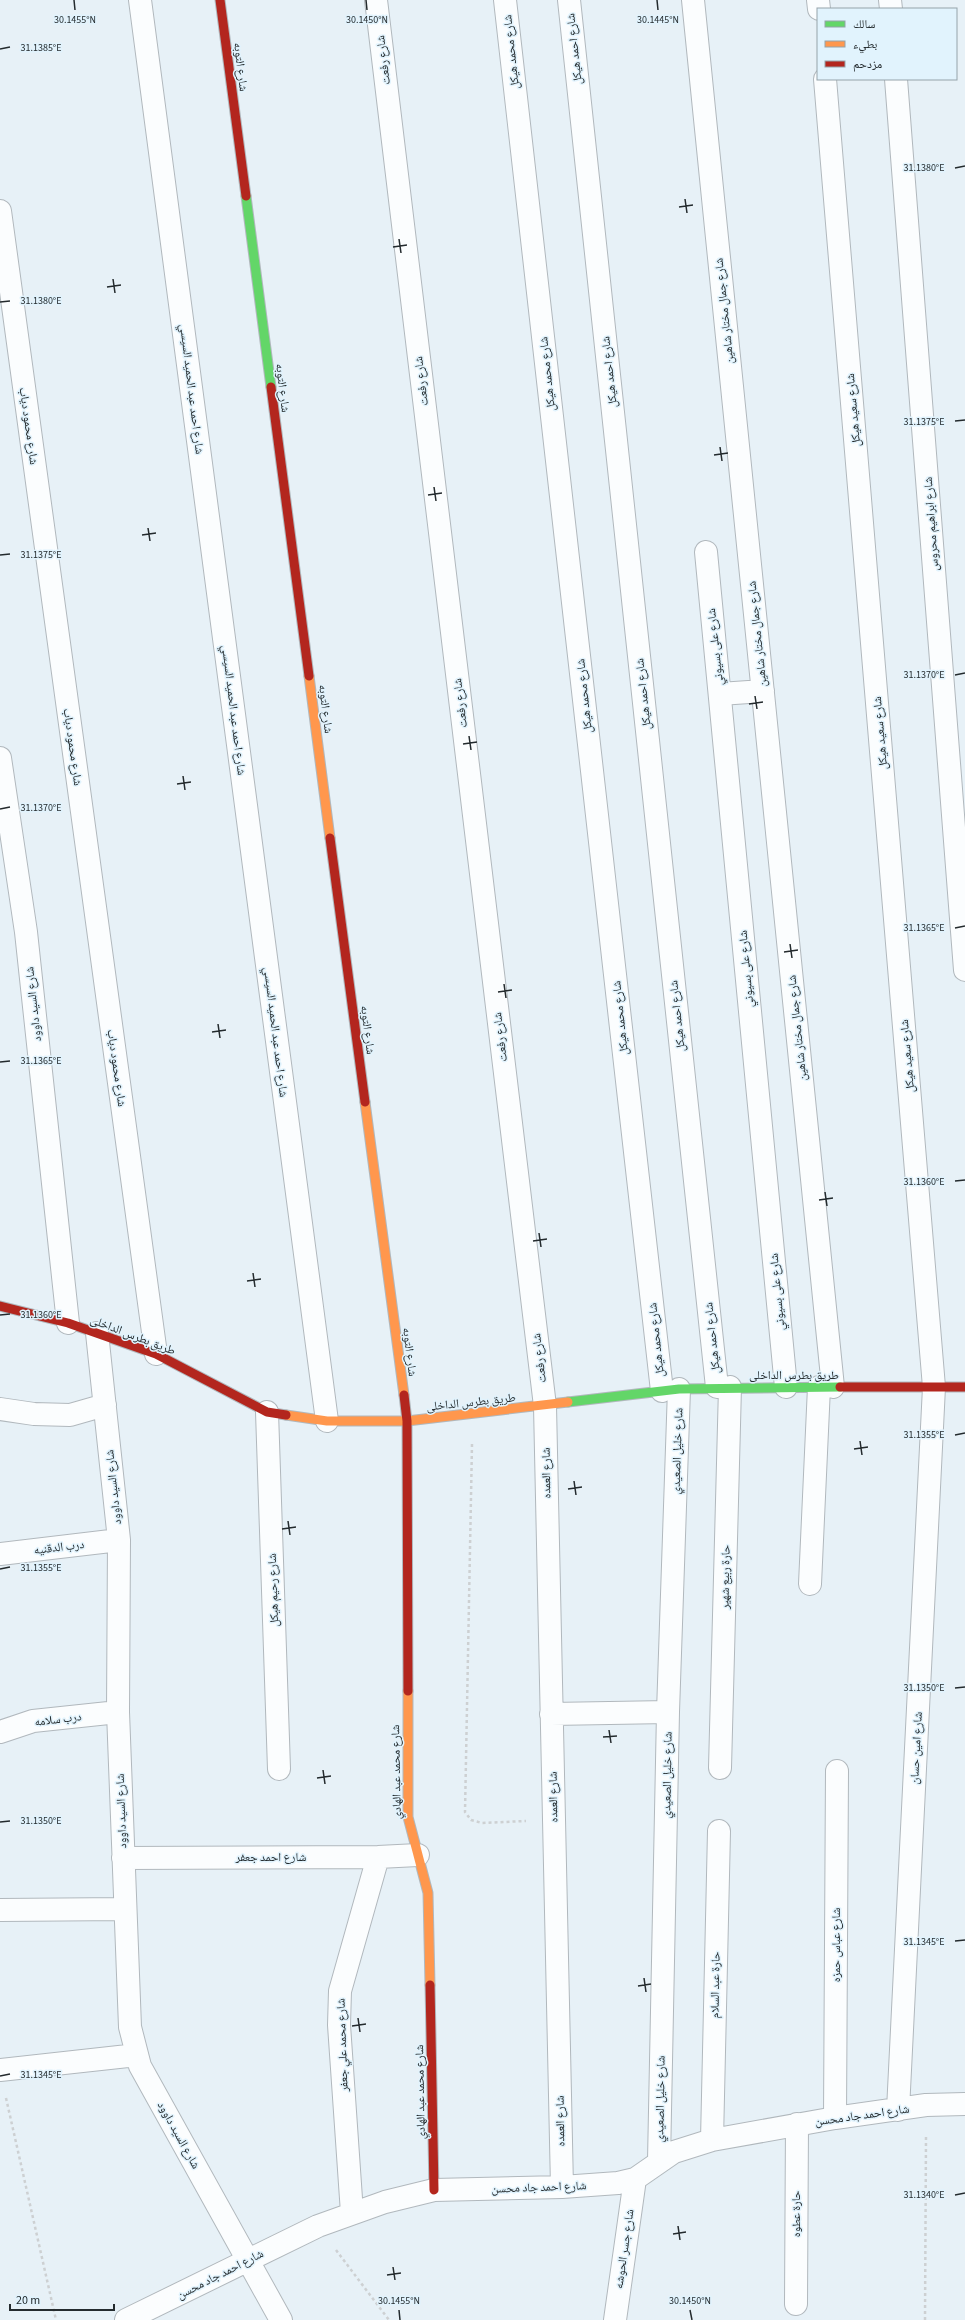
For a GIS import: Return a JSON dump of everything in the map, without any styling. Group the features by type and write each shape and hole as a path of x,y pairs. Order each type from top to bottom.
{"street":[{"name":"شارع احمد عبد الحميد السيسي","path":"140,0 327,1421"},
{"name":"شارع التوبه","path":"220,0 407,1421"},
{"name":"شارع رفعت","path":"376,0 545,1406"},
{"name":"شارع محمد هيكل","path":"505,0 671,1390"},
{"name":"شارع احمد هيكل","path":"569,0 723,1387"},
{"name":"شارع جمال مختار شاهين","path":"693,0 763,691 826,1387 810,1584"},
{"name":"شارع سعيد هيكل","path":"825,80 934,1387"},
{"name":"شارع ابراهيم محروس","path":"896,80 965,970"},
{"name":"شارع محمود دياب","path":"0,211 156,1354"},
{"name":"شارع على بسيوني","path":"706,552 786,1387"},
{"path":"720,694 763,691"},
{"name":"شارع السيد داوود","path":"0,758 26,932 68,1323"},
{"name":"طريق بطرس الداخلى","path":"0,1306 68,1323 156,1354 267,1412 327,1421 407,1421 671,1390 723,1387 965,1387"},
{"name":"شارع السيد داوود","path":"97,1333 118,1540 118,1712 124,1909 130,2027 140,2066 249,2259 281,2320"},
{"name":"حارة ربيع شهير","path":"720,1768 723,1387"},
{"name":"شارع امين حسان","path":"898,2110 934,1387"},
{"name":"شارع خليل الصعيدي","path":"659,2161 668,1712 671,1390"},
{"path":"0,1409 34,1414 70,1415 105,1405"},
{"name":"شارع العمده","path":"545,1406 562,2187"},
{"name":"شارع رحيم هيكل","path":"267,1412 279,1769"},
{"name":"شارع محمد عبد الهادي","path":"407,1421 408,1817 409,1831 426,1877 428,1893 434,2190"},
{"name":"درب الدقنيه","path":"0,1554 118,1540"},
{"name":"درب سلامه","path":"0,1732 33,1721 118,1712"},
{"path":"551,1714 668,1712"},
{"name":"شارع عباس حمزه","path":"835,2118 837,1772"},
{"name":"حارة عبد السلام","path":"712,2140 719,1831"},
{"name":"شارع احمد جعفر","path":"123,1858 378,1857 418,1855"},
{"name":"شارع محمد علي جعفر","path":"352,2213 339,2025 340,1991 378,1857"},
{"path":"0,1910 124,1909"},
{"path":"0,2070 137,2055"},
{"name":"شارع احمد جاد محسن","path":"126,2320 318,2226 385,2202 434,2190 562,2187 618,2183 634,2179 650,2170 659,2161 674,2152 712,2140 835,2118 926,2106 965,2104"},
{"name":"حارة عطوه","path":"796,2304 797,2124"},
{"name":"شارع جسر الحوشه","path":"615,2320 634,2179"}],"path":[{"path":"472,1413 465,1812 471,1820 492,1822"},
{"path":"0,2070 56,2320"},
{"path":"925,2320 926,2106"},
{"path":"318,2226 389,2320"}],"traffic: fast":[{"path":"246,196 271,387"},
{"path":"568,1402 679,1389 840,1387"}],"traffic: slow":[{"path":"309,676 330,838"},
{"path":"365,1102 404,1395"},
{"path":"286,1415 327,1421 407,1421 568,1402"},
{"path":"408,1691 408,1817 428,1893 430,1985"}],"traffic: jam":[{"path":"220,0 246,196"},
{"path":"271,387 309,676"},
{"path":"330,838 365,1102"},
{"path":"0,1306 68,1323 156,1354 267,1412 286,1415"},
{"path":"840,1387 965,1387"},
{"path":"404,1395 407,1421 408,1691"},
{"path":"430,1985 434,2190"}]}
